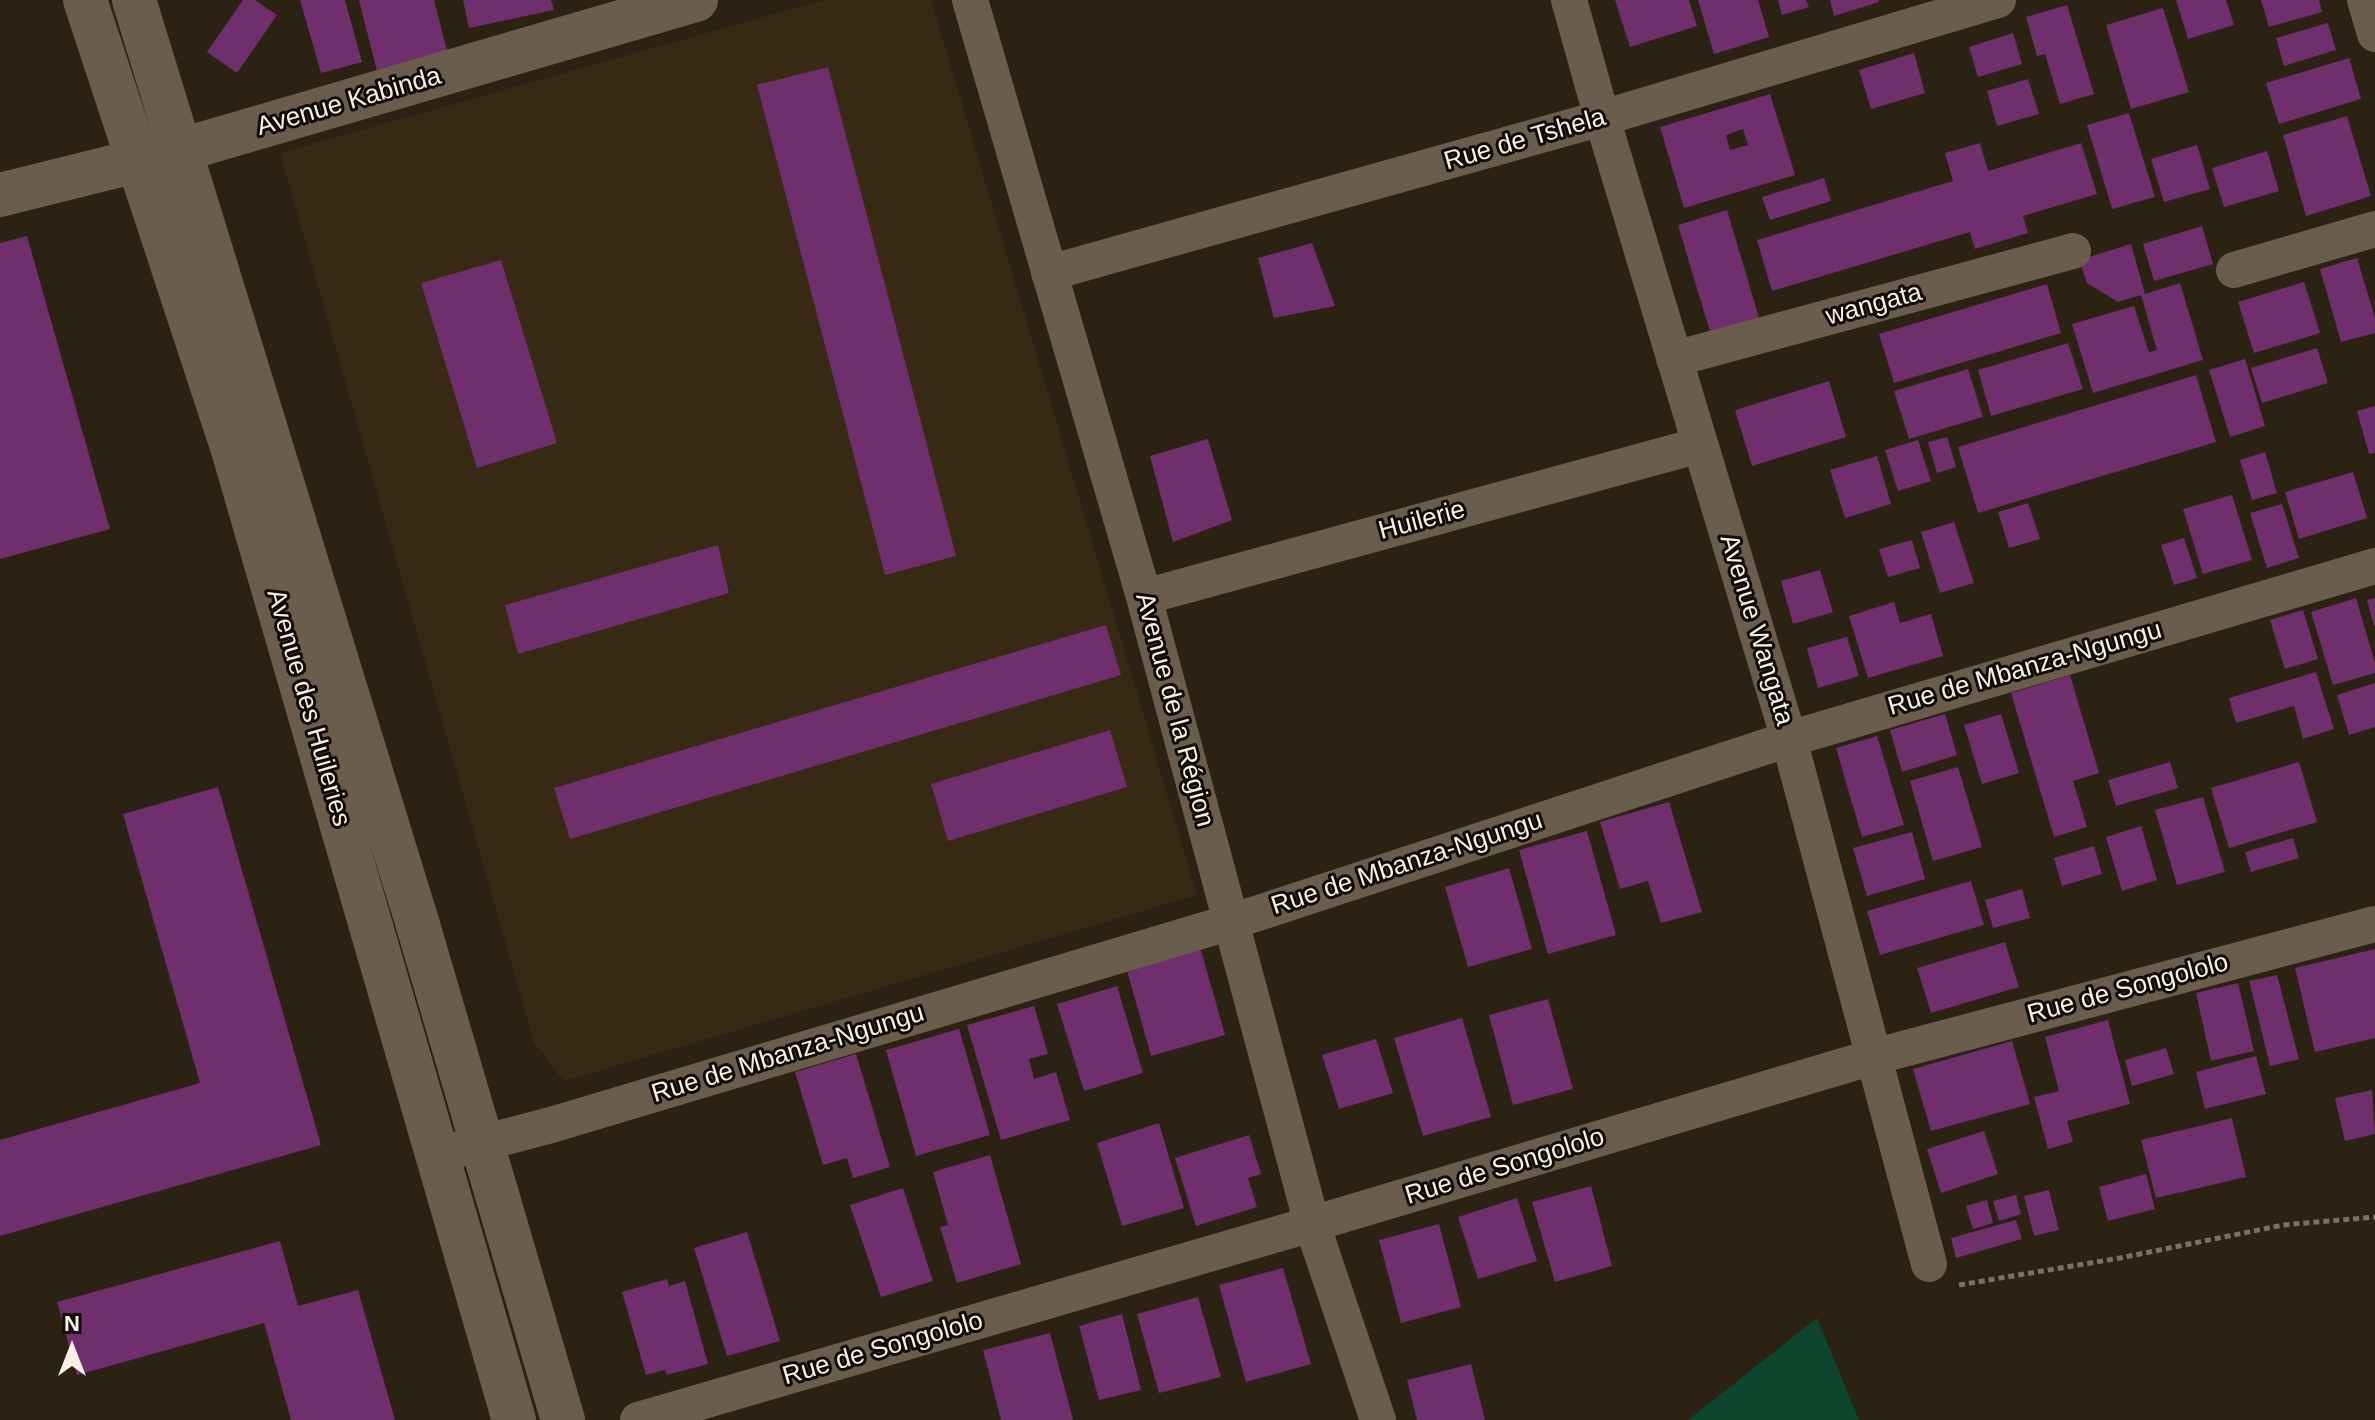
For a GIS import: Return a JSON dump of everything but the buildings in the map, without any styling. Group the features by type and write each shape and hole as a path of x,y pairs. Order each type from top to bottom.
{"main road":[{"name":"Avenue des Huileries","path":"85,0 233,450 514,1420"},
{"name":"Avenue des Huileries","path":"134,0 418,925 563,1420"},
{"name":"Avenue Kabinda","path":"0,195 181,150 696,0"}],"street":[{"name":"Avenue de la Région","path":"970,0 1144,597 1312,1224 1378,1420"},
{"name":"Avenue Wangata","path":"1569,0 1789,739 1929,1264"},
{"name":"Rue de Tshela","path":"1049,273 1602,118 1998,0"},
{"path":"2365,0 2375,34"},
{"path":"2234,270 2375,229"},
{"name":"wangata","path":"1674,359 2073,251"},
{"name":"Huilerie","path":"1144,597 1700,445"},
{"name":"Rue de Mbanza-Ngungu","path":"437,1155 551,1125 1231,922 1789,739 2375,566"},
{"name":"Rue de Songololo","path":"638,1420 1873,1057 2375,924"}],"path":[{"path":"1929,1264 1956,1285 2120,1258 2283,1225 2375,1217"}],"shaded area":[{"path":"824,0 931,0 1197,895 564,1081 534,1043 280,153"}],"green space":[{"path":"1817,1318 1859,1420 1688,1420"}]}
